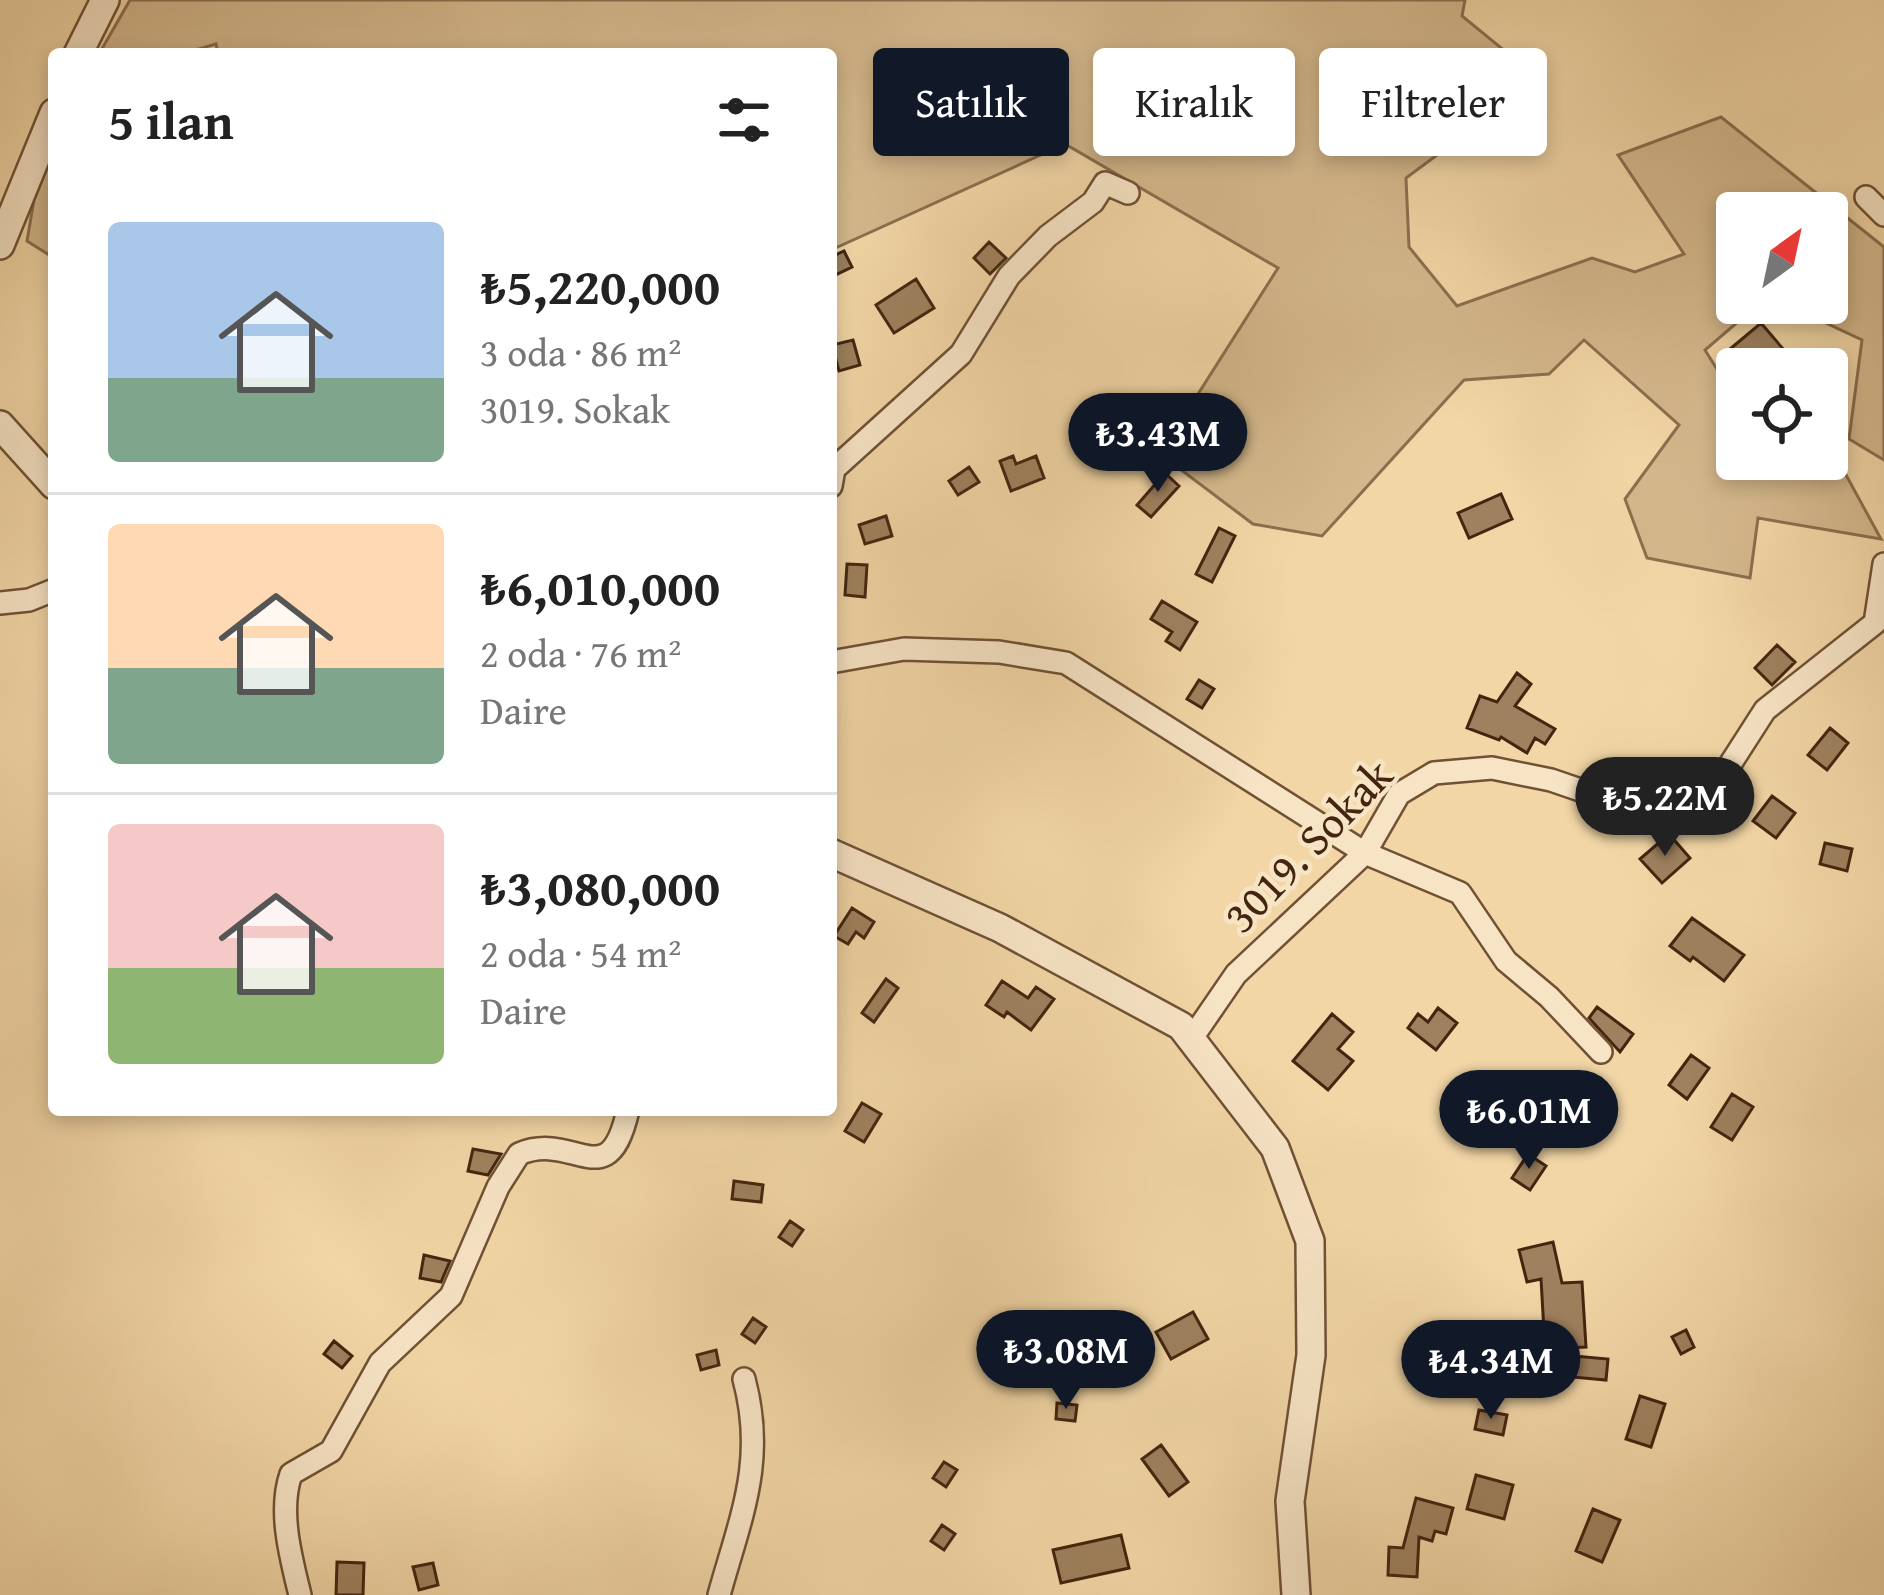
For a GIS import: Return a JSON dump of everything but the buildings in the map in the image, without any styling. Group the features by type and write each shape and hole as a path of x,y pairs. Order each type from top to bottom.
{"street":[{"path":"81,48 105,0"},
{"path":"0,245 48,128"},
{"path":"837,466 961,354 1009,276 1048,236 1093,202 1105,183 1128,194"},
{"path":"1866,197 1884,215"},
{"path":"0,425 48,478"},
{"name":"3019. Sokak","path":"1192,1038 1236,974 1365,854 1399,794 1434,773 1492,768 1551,780 1624,805 1677,806 1713,790 1765,710 1875,623 1884,565"},
{"path":"0,603 48,592"},
{"path":"837,661 904,650 999,652 1066,663 1365,854 1460,892 1506,961 1550,998 1601,1052"},
{"path":"837,856 1000,928 1181,1026 1275,1148 1310,1241 1311,1355 1290,1501 1296,1595"},
{"path":"300,1595 288,1535 291,1474 331,1451 380,1364 451,1296 498,1187 519,1154 549,1147 597,1160 615,1150 627,1116"},
{"path":"718,1595 754,1464 754,1417 744,1379"}],"shaded area":[{"path":"130,0 1465,0 1462,16 1501,48 1319,48 1319,156 1436,156 1406,178 1409,247 1457,306 1592,258 1635,272 1684,254 1618,155 1721,117 1815,192 1716,192 1716,324 1735,324 1705,350 1716,368 1716,480 1848,479 1881,539 1758,518 1750,578 1647,558 1625,499 1679,425 1584,340 1549,374 1464,380 1322,536 1253,524 1160,454 1278,268 1069,146 1069,48 873,48 873,156 1039,156 837,247 837,48 217,48 216,44 102,48"},
{"path":"48,163 48,254 27,241 36,188"},
{"path":"1848,218 1884,247 1884,460 1849,439 1862,340 1828,324 1848,324"}]}
